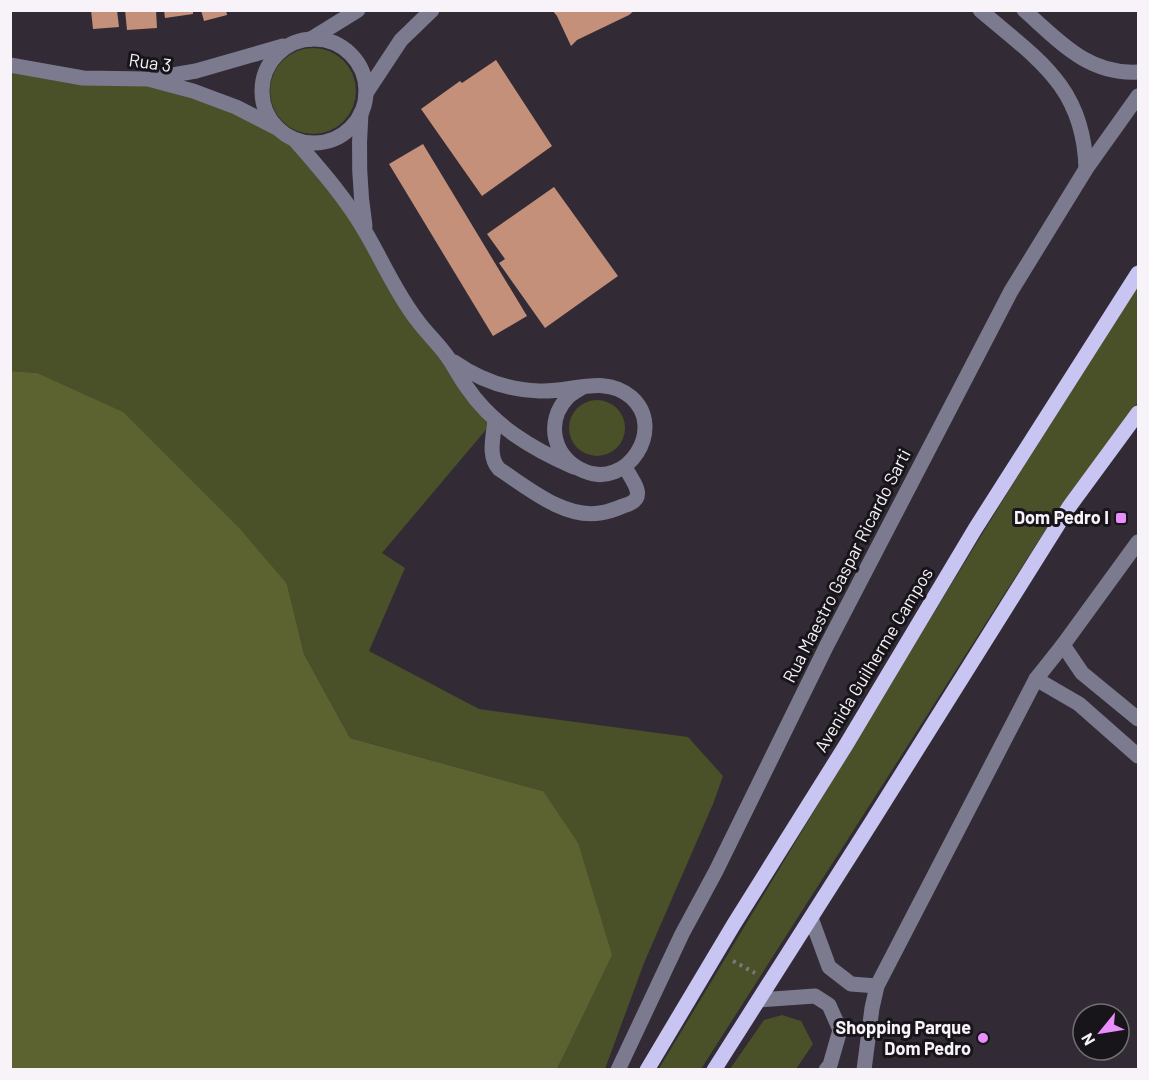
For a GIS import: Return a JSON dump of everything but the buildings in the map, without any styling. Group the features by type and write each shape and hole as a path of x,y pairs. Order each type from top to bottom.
{"main road":[{"name":"Avenida Guilherme Campos","path":"647,1070 975,529 1138,273"},
{"path":"714,1070 812,918 1069,507 1138,413"}],"street":[{"path":"148,79 196,70 310,39 357,10"},
{"path":"366,232 360,193 358,153 361,112 366,93 401,40 432,10"},
{"path":"980,10 1040,62 1066,92 1082,129 1086,169"},
{"path":"1024,10 1083,60 1113,71 1138,72"},
{"path":"310,39 328,40 344,48 356,60 364,76 366,93"},
{"path":"291,44 275,55 265,72 262,92 266,111 277,128 294,139 320,169 366,232 388,278 449,358 466,388 514,436 543,454 591,474 609,474 626,467 638,454 644,438 644,419 637,403 620,389 605,384 541,391 516,389 492,383 469,372 449,358"},
{"name":"Rua 3","path":"10,65 83,78 148,79 193,91 225,103 277,128"},
{"name":"Rua Maestro Gaspar Ricardo Sarti","path":"618,1070 682,934 717,871 833,634 1011,291 1086,169 1138,96"},
{"path":"294,139 313,143 333,139 350,129 361,112"},
{"path":"574,467 562,456 555,441 554,424 559,409 569,395 583,387"},
{"path":"495,419 491,456 494,464 558,506 579,512 599,514 632,504 638,499 638,492 626,467"},
{"path":"864,1070 877,986 1036,679 1138,542"},
{"path":"1063,645 1082,673 1138,719"},
{"path":"1036,679 1079,704 1138,756"},
{"path":"812,918 829,967 851,984 877,986"},
{"path":"759,1000 815,996 829,1005 840,1030 830,1065 826,1070"}],"green space":[{"path":"313,48 330,51 344,60 353,74 356,91 353,108 344,122 330,131 313,134 296,131 282,122 273,108 270,91 273,74 282,60 296,51"},
{"path":"10,65 137,79 277,128 320,169 388,278 495,419 382,553 405,568 369,651 479,709 688,737 723,776 644,963 605,1069 557,1069 579,1021 543,791 350,738 304,654 287,584 37,373 11,371"},
{"path":"1138,285 1138,402 1062,504 701,1069 658,1070 956,577"},
{"path":"11,371 37,373 123,412 240,529 287,584 304,654 350,738 543,791 578,843 612,955 557,1069 11,1069"},
{"path":"597,400 608,402 617,408 623,417 625,428 623,439 617,448 608,454 597,456 586,454 577,448 571,439 569,428 571,417 577,408 586,402"},
{"path":"782,1015 801,1021 813,1044 796,1069 730,1069 764,1020"}],"place":[{"name":"Dom Pedro I","path":"1121,518"},
{"name":"Shopping Parque Dom Pedro","path":"983,1038"}]}
